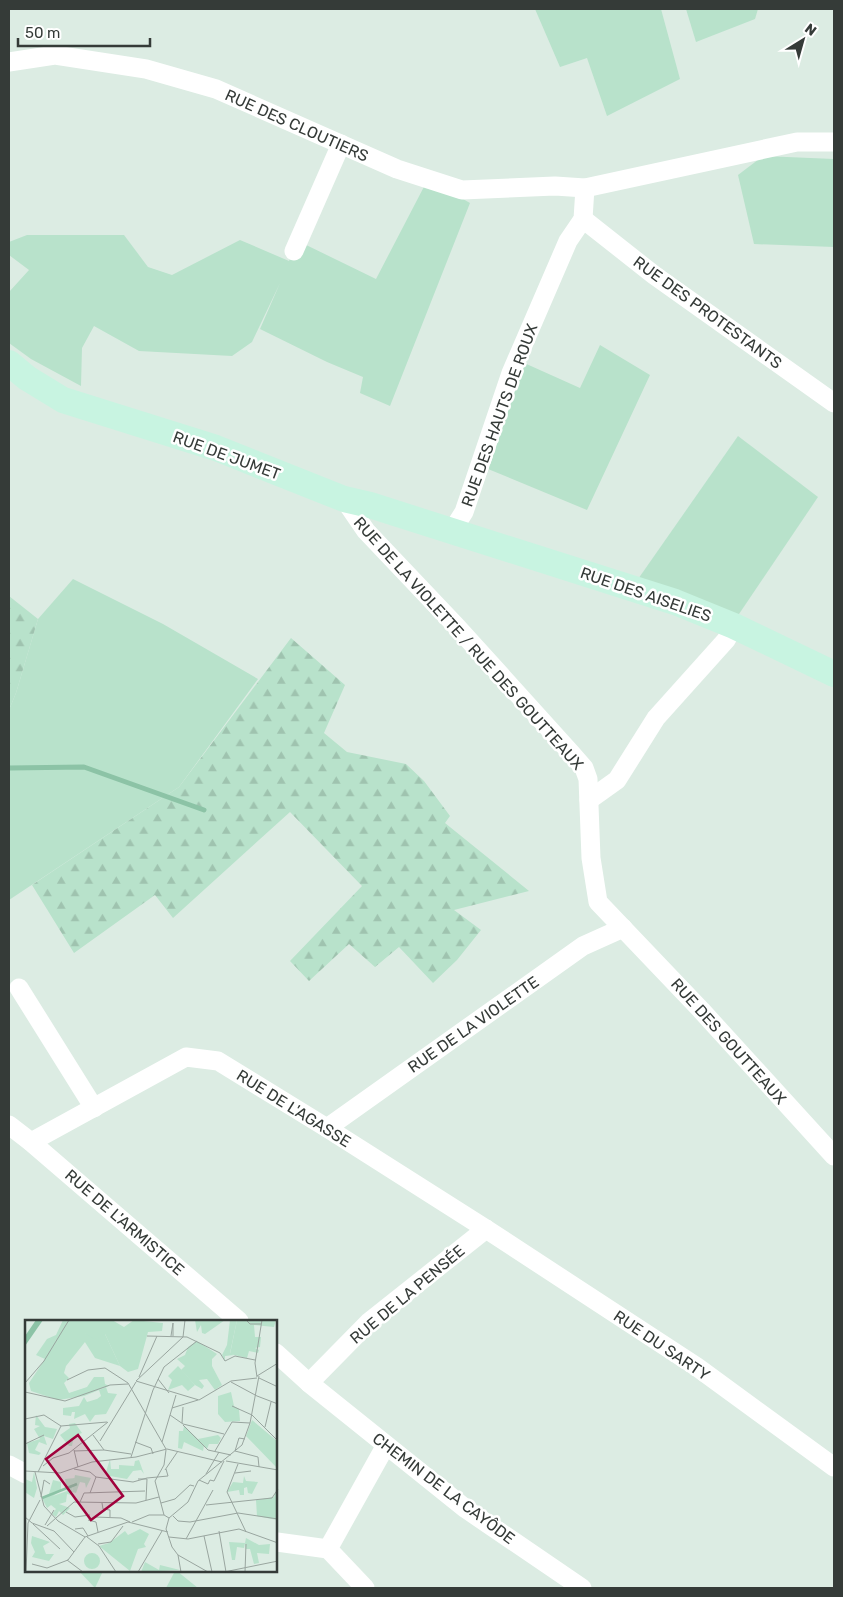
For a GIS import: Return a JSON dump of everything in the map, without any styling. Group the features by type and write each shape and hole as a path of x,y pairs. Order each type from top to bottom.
{"street":[{"name":"RUE DES CLOUTIERS","path":"9,62 55,55 146,69 216,88 397,169 462,190 555,186 585,188 797,142 834,142"},
{"path":"294,251 341,144"},
{"path":"583,219 585,188"},
{"name":"RUE DES PROTESTANTS","path":"583,219 654,275 834,403"},
{"name":"RUE DES HAUTS DE ROUX","path":"452,531 464,512 511,373 568,241 583,219"},
{"name":"RUE DE JUMET","path":"9,364 27,378 63,400 216,448 344,499 370,505 452,531"},
{"name":"RUE DE LA VIOLETTE / RUE DES GOUTTEAUX","path":"344,499 366,531 458,628 584,768 588,779 591,858 598,902 623,928"},
{"name":"RUE DES AISELIES","path":"452,531 675,602 734,626 834,674"},
{"path":"589,800 616,780 656,718 726,640 734,626"},
{"name":"RUE DE LA VIOLETTE","path":"327,1128 583,946 623,928"},
{"name":"RUE DES GOUTTEAUX","path":"623,928 708,1017 834,1156"},
{"path":"19,988 94,1108"},
{"name":"RUE DE L'AGASSE","path":"31,1142 186,1057 218,1061 486,1229"},
{"name":"RUE DE L'ARMISTICE","path":"9,1125 238,1320"},
{"name":"RUE DE LA PENSÉE","path":"309,1383 369,1322 486,1229"},
{"name":"RUE DU SARTY","path":"486,1229 696,1367 834,1467"},
{"path":"278,1356 309,1383"},
{"name":"CHEMIN DE LA CAYÔDE","path":"309,1383 466,1509 582,1588"},
{"path":"328,1550 386,1444"},
{"path":"9,1465 25,1473"},
{"path":"278,1542 328,1550 365,1588"}],"green space":[{"path":"535,9 661,9 680,79 607,116 587,58 560,67"},
{"path":"686,9 758,9 755,19 696,42"},
{"path":"763,156 834,159 834,247 754,244 738,175"},
{"path":"428,179 470,203 390,406 360,393 363,377 327,362 260,329 280,283 252,342 232,356 139,351 94,326 82,348 81,386 31,359 9,343 9,292 29,270 9,255 9,242 27,235 124,235 148,267 172,275 240,240 289,261 298,241 376,279"},
{"path":"600,345 650,375 587,510 488,469 522,362 580,388"},
{"path":"738,436 818,497 737,617 636,582"},
{"path":"73,579 163,624 258,679 179,787 9,900 9,710 16,693 38,619"},
{"path":"9,596 38,619 16,693 9,710"},
{"path":"291,638 345,685 324,733 347,752 406,764 424,781 450,816 445,823 529,891 454,910 481,930 457,960 433,983 399,947 375,967 349,944 309,981 290,961 362,886 290,812 173,918 155,895 74,953 32,885 179,787"},
{"path":"80,1572 103,1572 95,1588"},
{"path":"174,1572 178,1572 198,1588 166,1588"}],"waterway":[{"path":"9,768 84,767 204,810"}]}
